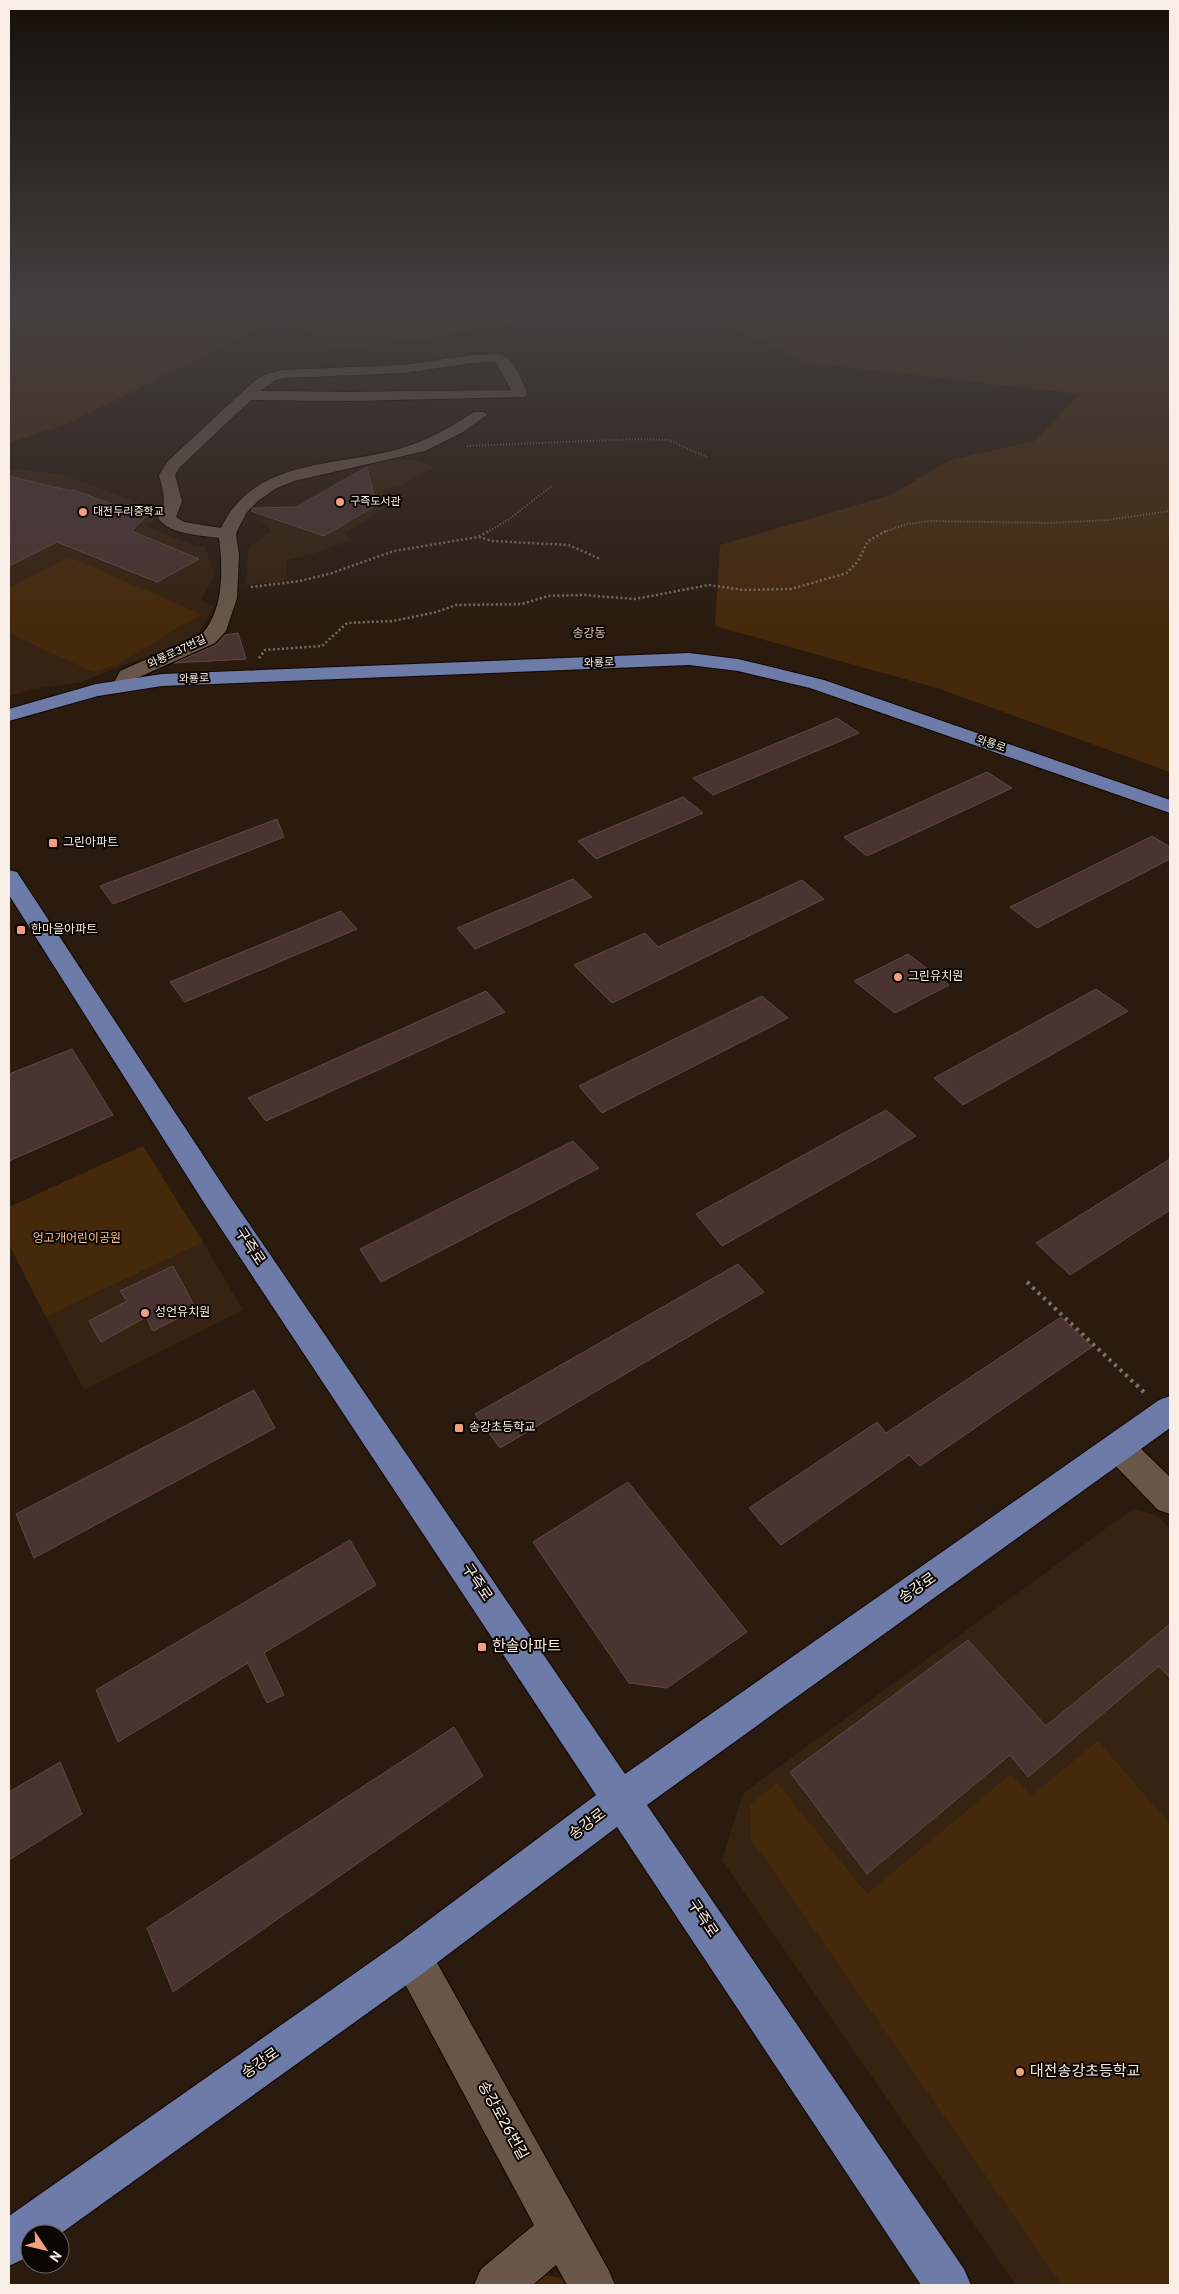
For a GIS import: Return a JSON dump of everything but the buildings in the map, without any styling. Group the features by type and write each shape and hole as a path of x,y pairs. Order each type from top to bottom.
{"main road":[{"name":"와룡로","path":"9,715 96,690 162,680 689,659 738,665 817,684 1170,807"},
{"name":"구즉로","path":"9,877 216,1198 948,2285"},
{"name":"송강로","path":"9,2243 412,1957 622,1799 1168,1411"}],"street":[{"path":"232,410 174,464 167,475 175,499 175,506 167,518 179,526 227,534 236,514 251,497 270,486 311,472 383,457 424,446 479,416"},
{"name":"와룡로37번길","path":"122,686 127,675 208,639 219,626 228,598 230,555 227,534"},
{"path":"1118,1447 1170,1499"},
{"name":"송강로26번길","path":"412,1957 592,2285"},
{"path":"496,2285 562,2231"}],"path":[{"path":"424,446 522,445 639,439 668,440 707,456"},
{"path":"228,588 267,586 300,581 332,573 394,551 478,537 508,520 553,485"},
{"path":"232,677 253,666 265,650 322,646 347,623 393,621 437,612 456,604 522,604 548,596 583,595 635,599 710,586 744,590 790,589 847,573 858,561 868,541 885,531 907,524 930,521 1048,523 1117,519 1170,511"},
{"path":"478,537 492,541 569,545 600,559"},
{"path":"1026,1282 1168,1411"}],"shaded area":[{"path":"415,460 434,467 402,485 383,490 385,508 345,533 351,540 315,553 287,560 287,581 245,585 249,548 271,531 261,520 283,508 292,507 359,469 375,463"},
{"path":"23,470 61,474 163,512 146,526 198,547 204,545 215,575 201,600 213,607 197,637 81,682 34,689 9,696 9,471"},
{"name":"성언유치원","path":"203,1242 243,1310 84,1390 46,1317"},
{"name":"대전송강초등학교","path":"1134,1508 1158,1516 1170,1529 1170,2285 1016,2285 722,1860 743,1793"}],"green space":[{"path":"9,410 95,410 67,424 9,443"},
{"path":"1065,410 1170,410 1170,772 937,688 715,626 720,545 891,495 950,460 1035,441"},
{"path":"69,557 201,614 119,664 93,672 9,633 9,588"},
{"name":"엉고개어린이공원","path":"143,1146 203,1242 46,1317 9,1244 9,1207"},
{"path":"1098,1741 1170,1824 1170,2285 1062,2285 751,1839 750,1805 777,1783 867,1894 1011,1774 1031,1796"},
{"path":"542,2275 561,2278 565,2285 531,2285"}],"place":[{"name":"구즉도서관","path":"340,502"},
{"name":"대전두리중학교","path":"83,512"},
{"name":"그린아파트","path":"53,843"},
{"name":"한마을아파트","path":"21,930"},
{"name":"그린유치원","path":"898,977"},
{"name":"성언유치원","path":"145,1313"},
{"name":"송강초등학교","path":"459,1428"},
{"name":"한솔아파트","path":"482,1647"},
{"name":"대전송강초등학교","path":"1020,2072"}],"district":[{"name":"송강동","path":"589,634"}]}
